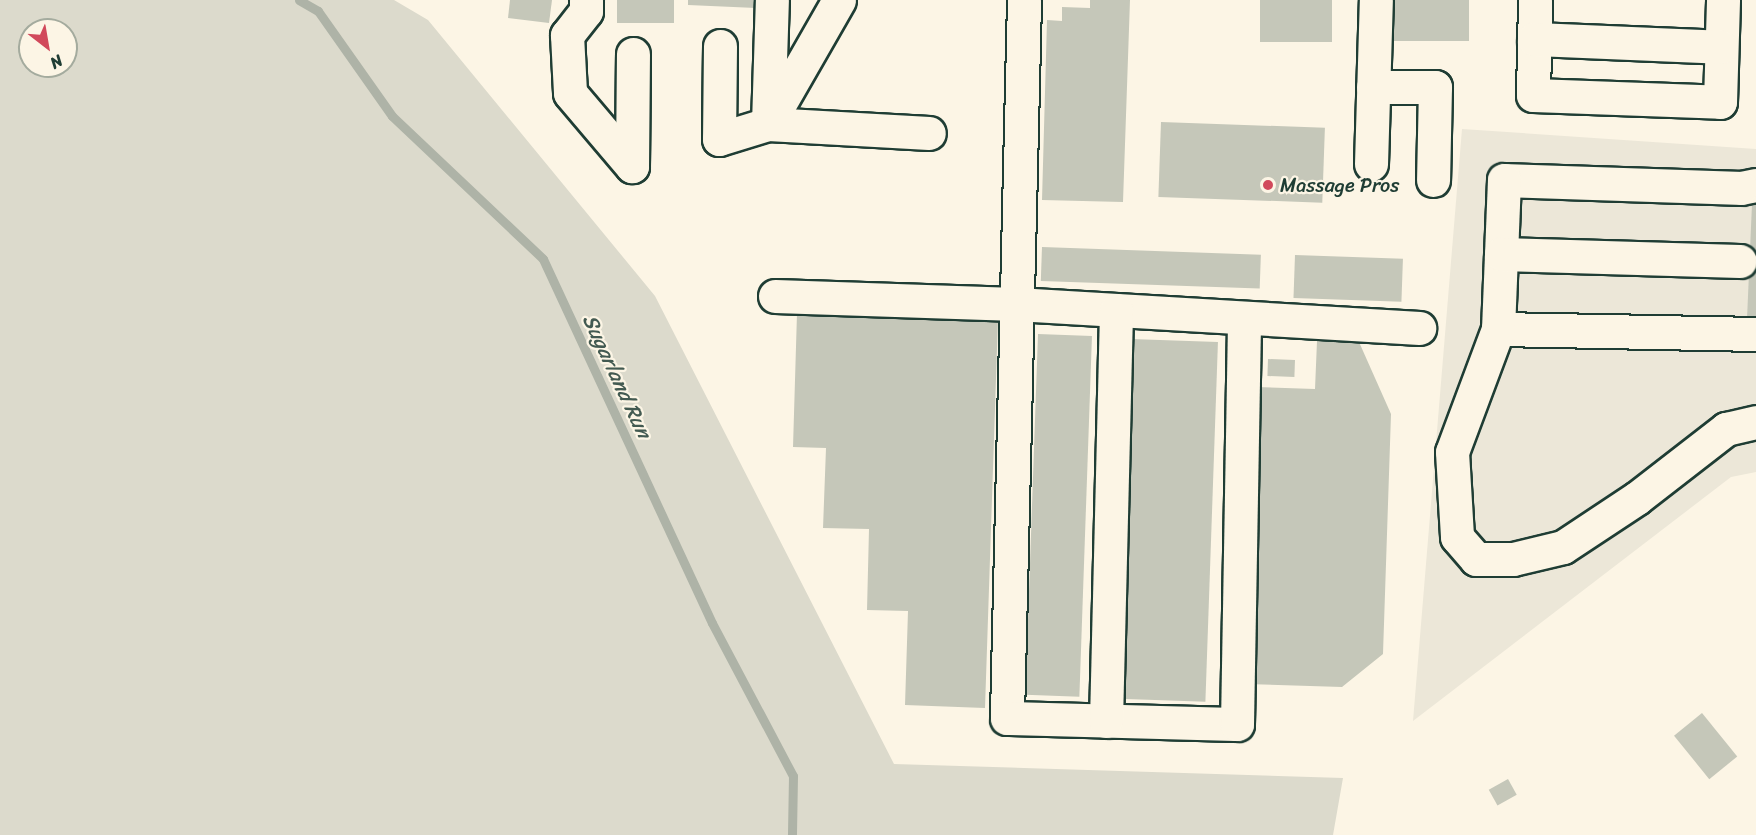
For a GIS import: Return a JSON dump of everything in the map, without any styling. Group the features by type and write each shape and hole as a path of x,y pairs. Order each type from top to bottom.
{"lane":[{"path":"586,0 586,11 567,35 570,93 632,166 633,54"},
{"path":"768,124 772,0"},
{"path":"768,124 839,0"},
{"path":"1024,0 1007,718 1237,724 1244,318"},
{"path":"1371,164 1376,0"},
{"path":"1535,0 1533,95 1720,102 1723,0"},
{"path":"1534,39 1721,47"},
{"path":"720,46 719,139 768,124 929,133"},
{"path":"1373,87 1435,87 1433,180"},
{"path":"1756,185 1741,188 1504,180 1498,329 1452,452 1457,537 1476,559 1513,559 1563,547 1636,498 1726,429 1756,422"},
{"path":"1501,254 1740,261"},
{"path":"775,296 1016,304 1419,328"},
{"path":"1106,721 1116,310"},
{"path":"1498,329 1756,334"}],"shaded area":[{"path":"0,0 394,0 428,20 655,296 894,764 1343,778 1333,835 0,835"},
{"path":"1462,129 1756,149 1756,472 1731,477 1413,721"}],"building":[{"path":"510,0 552,0 549,23 508,18"},
{"path":"617,0 674,0 674,23 617,23"},
{"path":"688,0 756,0 756,8 688,5"},
{"path":"1090,0 1130,0 1123,202 1042,200 1047,20 1062,21 1062,7 1090,8"},
{"path":"1260,0 1332,0 1332,42 1260,42"},
{"path":"1394,0 1469,0 1469,41 1394,41"},
{"path":"1161,122 1325,128 1322,203 1158,197"},
{"path":"1752,204 1756,204 1756,320 1747,319"},
{"path":"1042,247 1261,255 1260,289 1041,281"},
{"path":"1295,255 1403,259 1401,302 1293,298"},
{"path":"797,313 998,319 985,708 905,705 908,611 867,610 869,529 823,528 826,448 793,447"},
{"path":"1038,334 1092,336 1079,697 1025,695"},
{"path":"1131,339 1218,342 1205,702 1118,699"},
{"path":"1317,341 1359,342 1391,414 1383,654 1342,687 1246,684 1256,387 1315,389"},
{"path":"1268,359 1295,360 1294,377 1267,376"},
{"path":"1702,713 1737,757 1709,779 1674,736"},
{"path":"1508,779 1517,795 1497,805 1489,790"}],"waterway":[{"name":"Sugarland Run","path":"299,0 318,11 392,116 543,259 712,623 793,776 792,835"}],"place":[{"name":"Massage Pros","path":"1268,185"}]}
